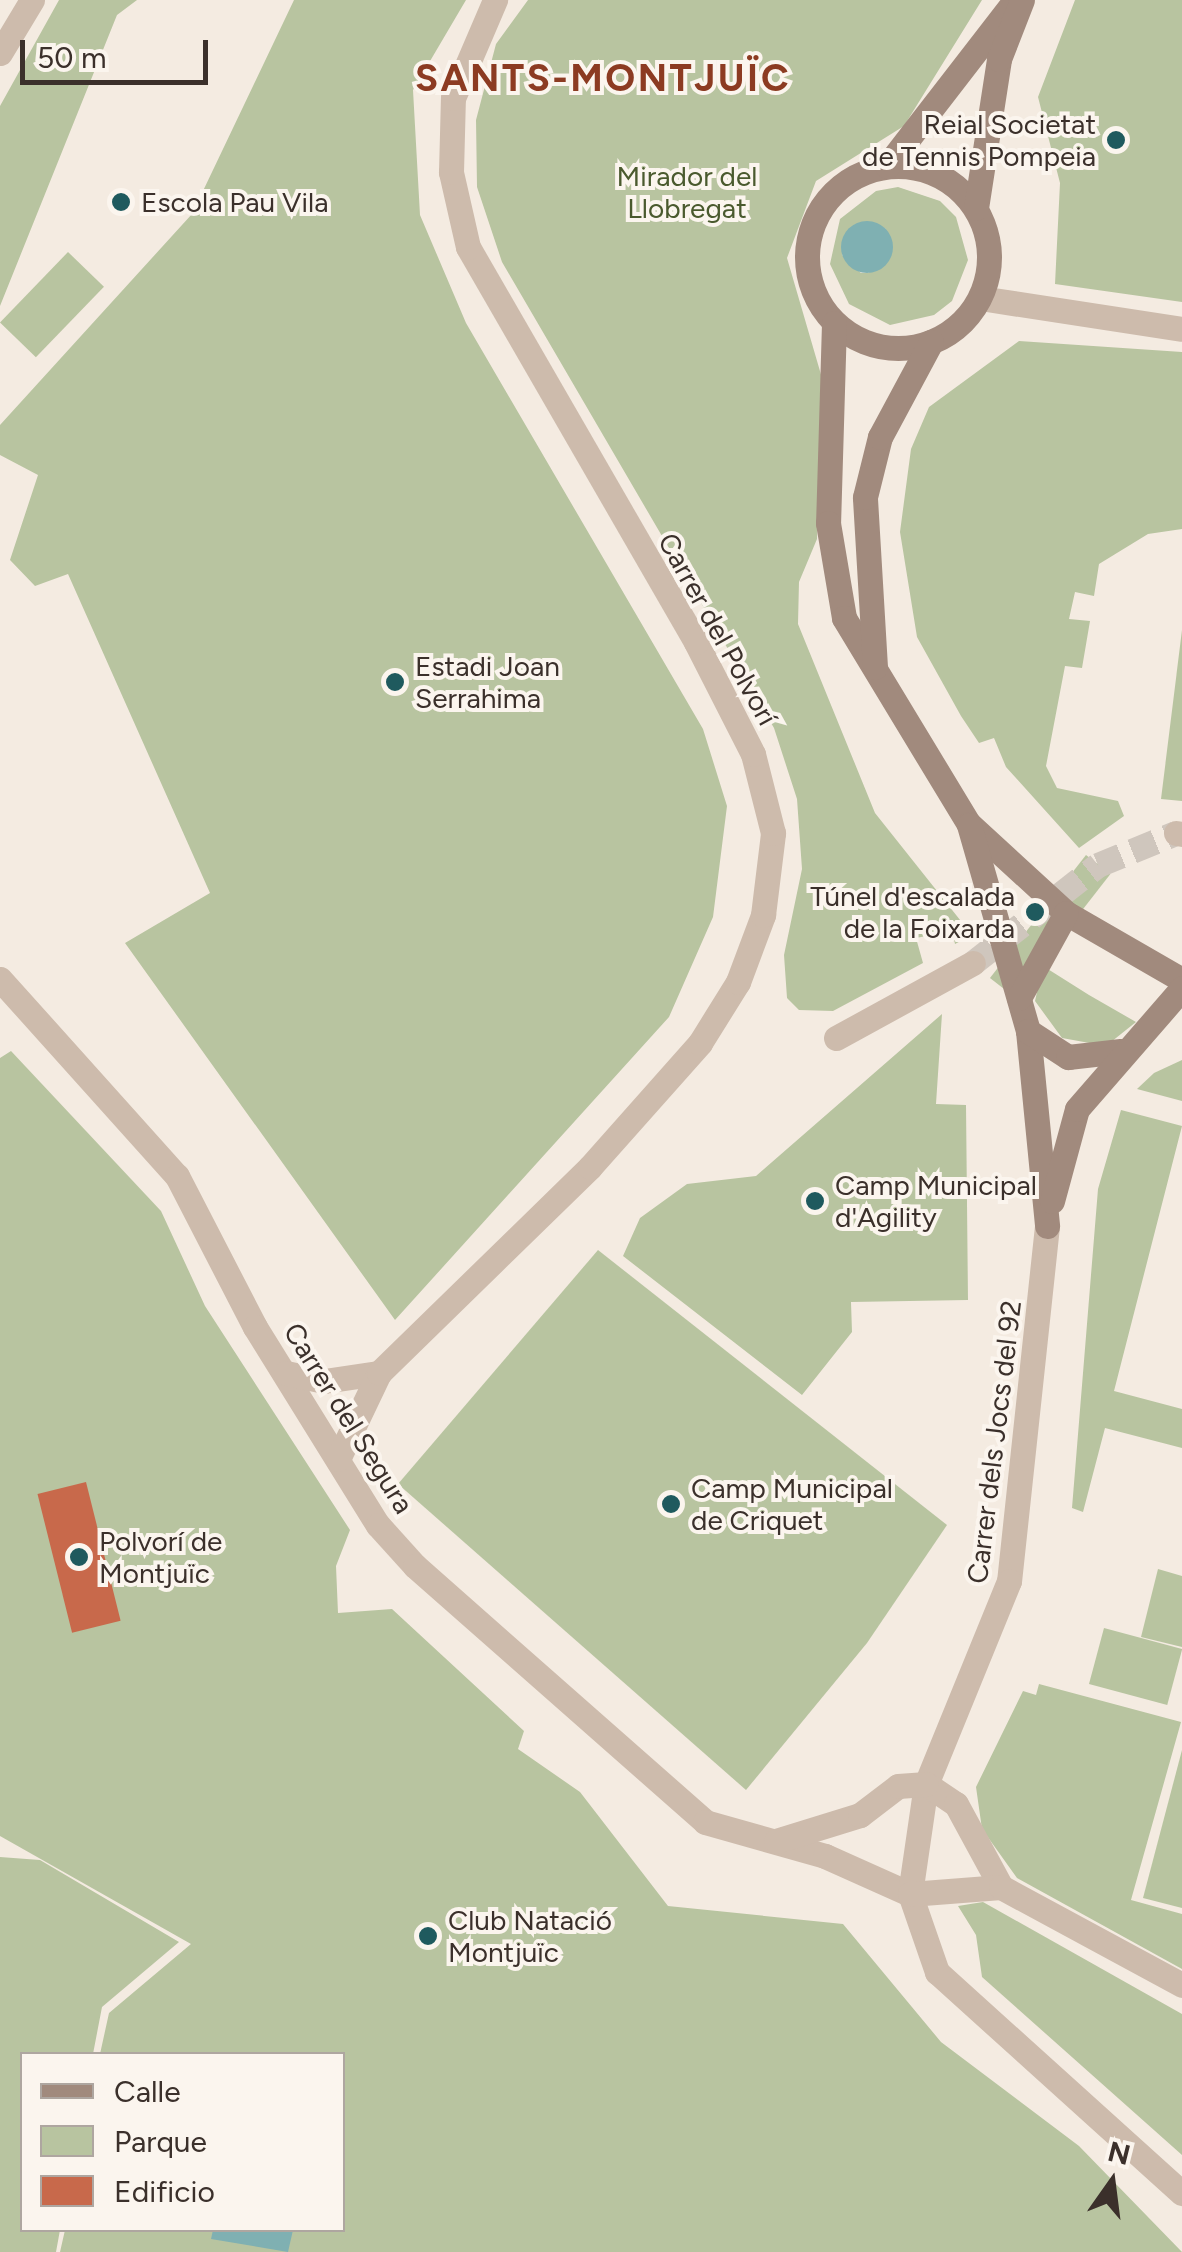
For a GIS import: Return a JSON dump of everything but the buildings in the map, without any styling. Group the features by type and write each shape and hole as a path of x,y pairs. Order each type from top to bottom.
{"street":[{"path":"0,53 32,0"},
{"name":"Carrer del Polvorí","path":"338,1459 379,1373 590,1167 700,1043 738,982 763,915 774,833 753,754 696,642 468,248 451,172 453,98 495,0"},
{"path":"1018,0 886,166 834,190 816,214 807,271 834,323 831,558 844,618 969,824 1028,1031 1047,1226"},
{"path":"976,208 999,59 1018,0"},
{"path":"876,672 864,497 880,437 930,342 980,298 988,237 976,208 937,174 886,166"},
{"path":"980,298 1182,329"},
{"path":"834,323 879,346 930,342"},
{"path":"969,824 1066,914 1182,980"},
{"path":"1019,998 1066,914"},
{"path":"836,1038 972,963"},
{"name":"Carrer del Segura","path":"0,979 176,1176 286,1373 378,1526 415,1566 660,1787 705,1822 858,1868 910,1894"},
{"path":"1047,1226 1077,1109 1121,1051 1158,1025 1182,988"},
{"path":"1028,1031 1068,1057 1121,1051"},
{"name":"Carrer dels Jocs del 92","path":"1047,1226 1010,1581 926,1784 910,1894 937,1972 1182,2193"},
{"path":"286,1373 324,1382 379,1373"},
{"path":"776,1841 860,1815 898,1786 926,1784 956,1804 966,1834 1001,1887"},
{"path":"858,1868 860,1815"},
{"path":"943,1886 964,1862 966,1834"},
{"path":"910,1894 943,1886 1001,1887 1182,1985"}],"green space":[{"path":"59,0 137,0 117,15 0,306 0,106"},
{"name":"Estadi Joan Serrahima","path":"294,0 466,0 413,90 420,215 466,323 703,729 727,806 713,917 669,1017 395,1320 125,943 210,893 68,574 35,586 10,560 38,475 0,455 0,425 192,214"},
{"name":"Mirador del Llobregat","path":"528,0 982,0 904,126 816,181 787,258 822,378 817,539 799,582 798,624 875,813 972,935 955,944 952,931 916,938 923,963 833,1011 799,1010 787,998 784,955 802,869 797,799 774,728 502,262 477,187 476,120 496,44"},
{"name":"Reial Societat de Tennis Pompeia","path":"1075,0 1182,0 1182,302 1055,284 1060,183 1038,97"},
{"path":"898,187 940,201 956,217 968,260 952,301 934,315 890,325 849,304 830,264 840,219 876,191","holes":["871,222 886,229 869,273 861,273 842,255 854,225"]},
{"path":"68,252 104,287 36,357 0,322"},
{"path":"1019,341 1182,352 1182,529 1148,534 1099,564 1094,596 1075,592 1069,619 1090,621 1082,668 1065,666 1046,766 1057,788 1118,801 1124,816 1079,848 1006,767 994,738 979,743 961,716 917,637 900,532 911,449 929,407"},
{"path":"1182,630 1182,801 1161,799"},
{"path":"1086,855 1110,874 1014,997 990,978"},
{"path":"1043,966 1136,1022 1106,1046 1062,1038 1035,1001"},
{"name":"Camp Municipal d'Agility","path":"942,1014 936,1104 966,1105 968,1300 851,1302 852,1332 802,1395 623,1256 640,1218 687,1184 756,1176"},
{"path":"11,1051 161,1211 205,1306 350,1530 336,1566 338,1613 392,1609 524,1731 518,1749 580,1792 668,1906 843,1924 941,2042 1079,2146 1182,2252 60,2252 65,2232 345,2232 345,2052 100,2052 109,2013 191,1944 0,1836 0,1058"},
{"path":"1182,1060 1182,1101 1137,1089 1154,1073"},
{"path":"1121,1110 1182,1126 1114,1391 1182,1409 1182,1448 1105,1428 1083,1512 1072,1508 1098,1189"},
{"name":"Camp Municipal de Criquet","path":"598,1250 947,1525 867,1643 746,1790 398,1484"},
{"path":"1158,1569 1182,1576 1182,1647 1141,1637"},
{"path":"1104,1628 1182,1649 1167,1705 1089,1684"},
{"path":"1039,1684 1181,1722 1131,1900 1182,1914 1182,1969 1017,1878 982,1829 976,1787 1023,1691 1036,1695"},
{"path":"1182,1750 1182,1908 1143,1898"},
{"path":"0,1857 40,1860 179,1942 102,2007 93,2052 20,2052 20,2232 60,2232 56,2252 0,2252"},
{"path":"983,1902 1182,2014 1182,2155 982,1977 976,1935 958,1906"}],"water":[{"path":"867,221 885,229 893,247 885,265 867,273 849,265 841,247 849,229"},
{"path":"213,2232 293,2232 288,2252 211,2239"}],"tunnel":[{"path":"973,963 1098,865 1176,833"}],"place":[{"name":"Reial Societat de Tennis Pompeia","path":"1116,140"},
{"name":"Escola Pau Vila","path":"121,202"},
{"name":"Estadi Joan Serrahima","path":"395,682"},
{"name":"Túnel d'escalada de la Foixarda","path":"1035,912"},
{"name":"Camp Municipal d'Agility","path":"815,1201"},
{"name":"Camp Municipal de Criquet","path":"671,1504"},
{"name":"Polvorí de Montjuïc","path":"79,1557"},
{"name":"Club Natació Montjuïc","path":"428,1936"}],"district":[{"name":"SANTS-MONTJUÏC","path":"603,79"}]}
